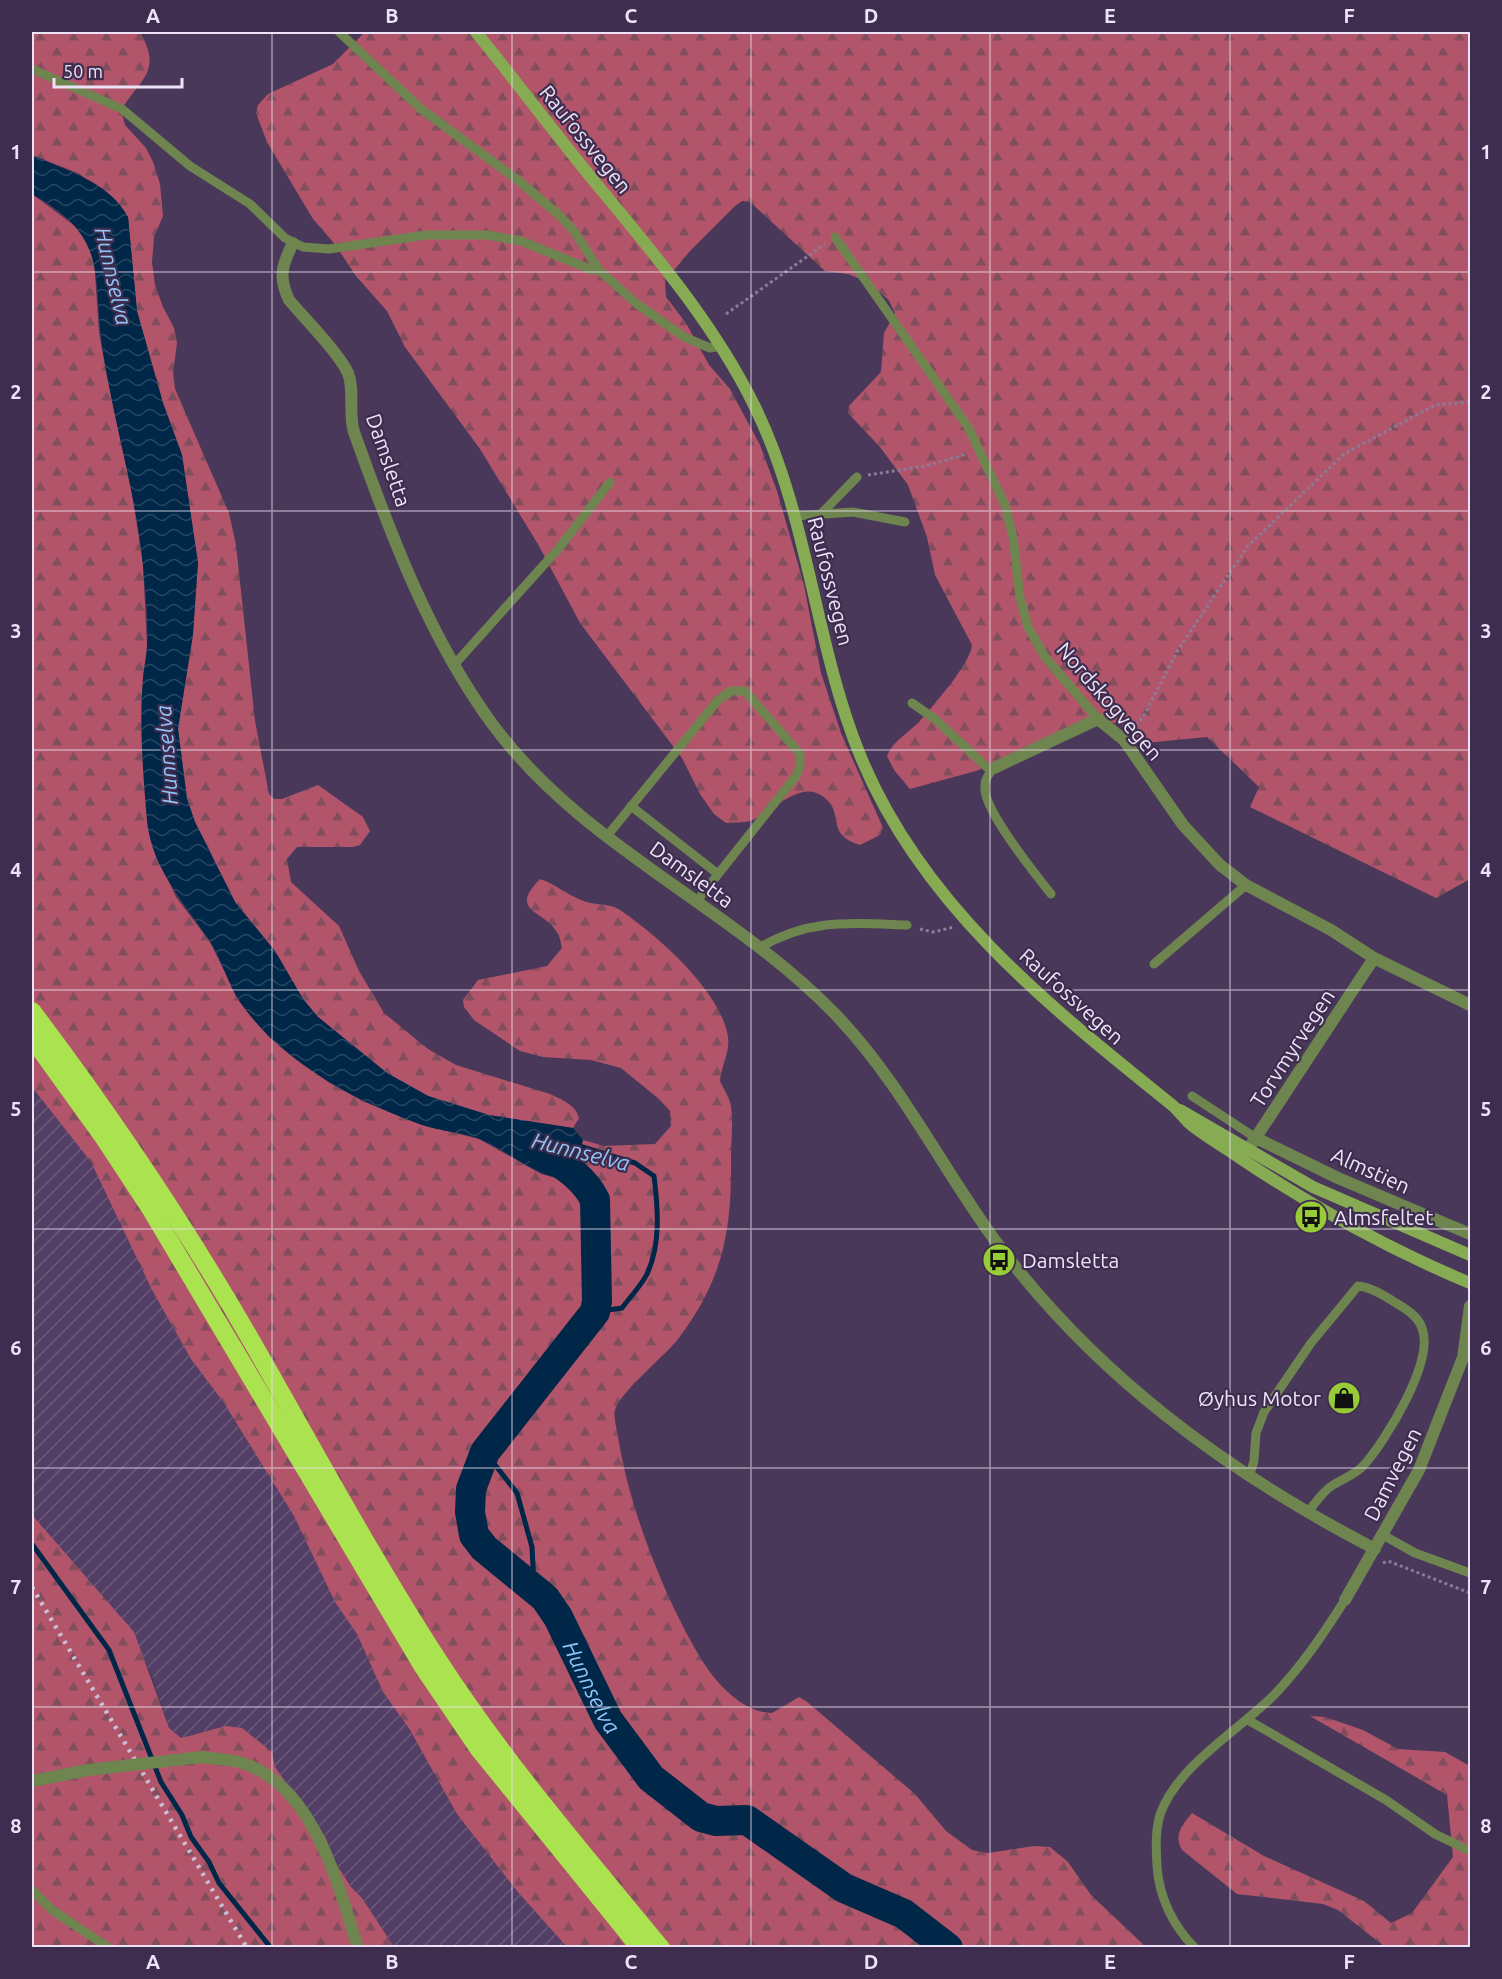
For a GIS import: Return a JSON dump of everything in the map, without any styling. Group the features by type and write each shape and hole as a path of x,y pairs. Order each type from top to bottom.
{"highway":[{"path":"32,1011 100,1101 162,1198 253,1345 369,1549 440,1662 495,1742 661,1947"},
{"path":"32,1038 104,1138 150,1208 435,1685 478,1748 640,1947"}],"main road":[{"name":"Raufossvegen","path":"476,32 636,230 721,346 768,435 795,516 846,718 870,779 911,853 968,924 1046,1001 1098,1047 1176,1108 1189,1123 1245,1155 1312,1187 1470,1255"},
{"name":"Raufossvegen","path":"1245,1155 1296,1194 1390,1248 1470,1283"}],"street":[{"name":"Damsletta","path":"293,243 282,263 282,286 289,300 349,375 352,426 413,582 454,665 494,726 555,795 785,968 837,1016 882,1071 995,1241 1046,1305 1093,1355 1154,1409 1204,1447 1308,1512 1375,1549"},
{"name":"Nordskogvegen","path":"1098,719 1124,740 1198,845 1246,885 1331,930 1374,958 1470,1005"},
{"path":"992,770 1098,719"},
{"name":"Torvmyrvegen","path":"1245,1155 1374,958"},
{"name":"Almstien","path":"1256,1138 1338,1178 1470,1234"},
{"name":"Damvegen","path":"1462,1360 1470,1306"},
{"name":"Damvegen","path":"1345,1600 1419,1470 1462,1360 1470,1348"},
{"path":"32,1780 88,1770 202,1757 240,1762 268,1776 306,1813 332,1868 358,1947"}],"lane":[{"path":"339,32 421,109 519,181 561,216 574,231 599,270 637,304 684,337 710,348 721,346"},
{"path":"32,69 122,109 190,166 250,204 293,243 317,249 329,249 426,235 487,235 522,241 592,270 599,270"},
{"name":"Nordskogvegen","path":"835,237 951,401 980,450 1010,521 1020,598 1028,627 1045,657 1098,719"},
{"path":"820,515 857,477"},
{"path":"454,665 559,548 610,482"},
{"path":"795,516 853,512 905,522"},
{"path":"607,836 718,700 730,691 745,691 800,754 800,765 796,776 696,902"},
{"path":"912,703 935,719 992,770 984,787 991,806 1020,855 1052,894"},
{"path":"631,806 718,874"},
{"path":"1154,964 1246,885"},
{"path":"759,948 783,934 820,924 907,926"},
{"path":"1192,1096 1256,1138"},
{"path":"1250,1477 1254,1461 1256,1433 1264,1412 1311,1343 1358,1286 1385,1296 1408,1310 1422,1325 1423,1344 1417,1377 1408,1396 1366,1462 1352,1476 1323,1493 1308,1512"},
{"path":"1383,1535 1415,1553 1470,1573"},
{"path":"1195,1947 1172,1917 1159,1883 1156,1849 1158,1824 1166,1801 1185,1775 1248,1720 1292,1676 1345,1600"},
{"path":"1248,1720 1386,1800 1435,1834 1470,1851"},
{"path":"32,1890 52,1910 109,1947"}],"path":[{"path":"726,315 835,237"},
{"path":"1124,740 1143,717 1178,650 1247,546 1344,453 1435,405 1470,402"},
{"path":"857,477 926,466 980,450"},
{"path":"907,926 933,932 968,924"},
{"path":"1365,1566 1376,1571 1388,1561 1470,1593"}],"shaded area":[{"path":"32,1087 91,1162 152,1290 191,1359 224,1403 294,1516 335,1602 357,1634 383,1692 410,1730 457,1814 517,1891 567,1947 394,1947 334,1860 326,1838 275,1767 272,1752 203,1731 181,1738 169,1728 152,1675 144,1661 32,1515"}],"green space":[{"path":"32,32 140,32 146,45 149,56 147,73 121,110 125,125 146,148 160,184 163,216 154,237 152,262 155,285 174,328 177,343 173,373 175,389 229,513 236,545 255,721 269,794 274,799 282,799 318,785 363,817 370,831 360,845 353,847 297,847 287,859 291,882 339,926 359,971 384,1013 428,1049 456,1065 550,1094 564,1101 572,1106 579,1118 573,1128 489,1115 428,1096 387,1073 318,1017 303,999 275,951 235,902 195,822 187,799 178,729 198,563 182,455 163,403 137,311 128,217 80,174 32,155"},
{"path":"365,32 1470,32 1470,879 1436,898 1250,807 1259,787 1207,737 1145,743 1120,724 1104,721 994,766 910,789 894,770 887,756 889,751 919,722 950,685 965,663 972,645 935,575 927,537 908,485 880,447 848,413 849,406 881,372 884,333 895,313 888,299 863,280 848,274 825,271 750,202 742,201 690,251 665,281 666,297 686,323 709,365 730,389 760,445 777,491 804,585 821,673 841,733 883,828 880,835 860,845 849,841 839,830 832,806 827,800 817,793 808,792 788,798 750,821 726,823 714,814 700,794 682,758 580,623 539,546 480,449 405,347 387,311 356,276 334,243 313,219 267,142 256,113 258,105 268,94 333,64"},
{"path":"32,194 75,226 85,238 94,260 99,332 128,467 143,564 147,646 143,678 148,823 153,847 176,897 210,942 239,1001 270,1038 328,1082 362,1101 423,1125 479,1139 541,1174 560,1179 570,1170 583,1140 604,1146 655,1144 671,1126 670,1111 621,1068 591,1060 543,1057 520,1051 474,1020 464,1007 463,1000 478,980 547,966 562,948 559,935 552,926 528,905 527,898 540,879 586,902 611,906 620,910 669,949 701,983 723,1019 728,1037 728,1049 720,1081 729,1099 732,1115 730,1207 727,1230 715,1274 694,1317 678,1339 625,1394 615,1410 615,1423 630,1491 649,1550 673,1607 713,1676 740,1702 761,1712 772,1713 799,1697 806,1701 915,1794 946,1831 972,1850 988,1853 1034,1846 1050,1847 1068,1862 1091,1895 1146,1947 567,1947 517,1891 457,1814 410,1730 383,1692 357,1634 335,1602 294,1516 224,1403 191,1359 152,1290 91,1162 32,1087"},
{"path":"32,1515 134,1632 169,1728 181,1738 226,1726 242,1728 272,1752 275,1767 326,1838 334,1860 394,1947 32,1947"},
{"path":"1310,1716 1325,1717 1363,1730 1398,1749 1445,1752 1470,1766 1470,1947 1385,1947 1338,1910 1323,1904 1237,1894 1182,1850 1179,1845 1179,1835 1192,1813 1264,1856 1364,1901 1391,1923 1412,1913 1453,1857 1447,1795"}],"water":[{"path":"32,155 86,178 110,194 128,217 137,311 163,403 182,455 198,563 193,635 178,729 187,799 195,822 235,902 275,951 303,999 318,1017 387,1073 428,1096 489,1115 573,1128 583,1140 582,1146 575,1161 560,1179 538,1171 477,1138 422,1125 371,1104 321,1077 298,1061 257,1024 240,1002 214,947 162,870 150,838 143,767 142,695 148,627 140,539 103,352 93,261 86,243 75,227 58,211 32,194"}],"waterway":[{"name":"Hunnselva","path":"576,1145 635,1163 654,1176 657,1213 656,1238 655,1251 647,1274 622,1308 595,1312"},
{"name":"Hunnselva","path":"537,1148 562,1164 584,1183 595,1200 597,1301 595,1312 485,1452 471,1489 470,1512 474,1535 484,1548 545,1598 558,1617 608,1720 651,1778 701,1817 716,1821 747,1820 844,1888 904,1914 948,1948"},
{"path":"485,1452 517,1493 532,1547 534,1586"},
{"path":"32,1544 109,1650 161,1782 182,1815 191,1837 209,1862 219,1883 271,1948"}],"railway":[{"path":"32,1587 247,1948"}],"place":[{"name":"Almsfeltet","path":"1311,1217"},
{"name":"Damsletta","path":"999,1260"},
{"name":"Øyhus Motor","path":"1344,1398"}]}
